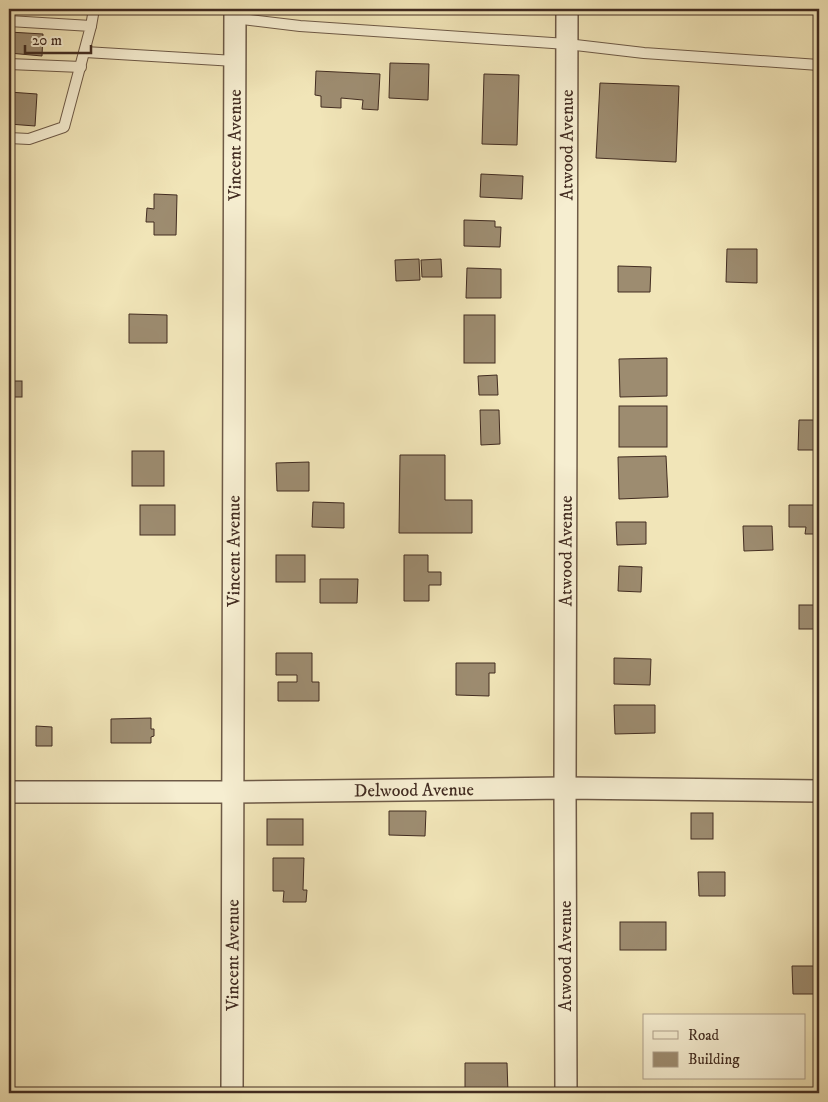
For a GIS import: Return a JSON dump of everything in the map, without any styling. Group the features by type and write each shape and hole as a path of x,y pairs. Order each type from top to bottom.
{"street":[{"name":"Atwood Avenue","path":"566,1093 567,9"},
{"name":"Vincent Avenue","path":"232,1093 235,13"},
{"name":"Delwood Avenue","path":"9,792 232,792 565,788 819,791"}],"lane":[{"path":"9,138 29,140 64,127 85,52 94,9"},
{"path":"235,13 300,26 567,44 644,53 819,66"},
{"path":"9,22 91,26"},
{"path":"85,52 235,62"},
{"path":"9,64 81,67"}],"building":[{"path":"9,32 43,34 42,56 9,53"},
{"path":"390,63 429,64 428,100 389,98"},
{"path":"316,71 380,74 378,110 362,109 363,100 341,98 341,108 321,107 321,96 315,95"},
{"path":"484,74 519,75 517,145 482,144"},
{"path":"600,83 679,86 676,162 596,158"},
{"path":"9,92 37,94 35,126 9,124"},
{"path":"481,174 523,176 522,199 480,197"},
{"path":"154,194 177,195 176,235 154,235 154,222 146,222 147,208 154,209"},
{"path":"464,220 495,221 495,227 501,227 500,247 464,246"},
{"path":"727,249 757,249 757,283 726,282"},
{"path":"419,259 420,280 396,281 395,260"},
{"path":"441,259 442,277 422,277 421,260"},
{"path":"618,266 651,267 650,292 618,292"},
{"path":"467,268 501,269 501,298 466,298"},
{"path":"129,314 167,315 167,343 129,343"},
{"path":"464,315 495,315 495,363 464,363"},
{"path":"667,358 667,396 620,397 619,359"},
{"path":"497,375 498,395 479,395 478,376"},
{"path":"9,381 22,381 22,397 9,397"},
{"path":"619,406 667,406 667,447 619,447"},
{"path":"9,410 14,410 13,440 9,440"},
{"path":"480,410 499,410 500,444 481,445"},
{"path":"799,420 819,420 819,450 798,450"},
{"path":"132,451 164,451 164,486 132,486"},
{"path":"400,455 445,455 445,500 472,500 472,533 399,533"},
{"path":"666,456 668,497 619,499 618,457"},
{"path":"309,462 309,491 277,491 276,463"},
{"path":"313,502 344,503 344,528 312,527"},
{"path":"140,505 175,505 175,535 140,535"},
{"path":"789,505 819,505 819,538 818,534 805,534 806,527 789,527"},
{"path":"616,522 646,522 646,544 617,545"},
{"path":"743,526 772,526 773,550 744,551"},
{"path":"276,555 305,555 305,582 276,582"},
{"path":"404,555 428,555 428,572 441,572 441,585 429,585 429,601 404,601"},
{"path":"619,566 642,567 641,592 618,591"},
{"path":"320,579 358,579 357,603 320,603"},
{"path":"799,605 819,605 819,629 799,629"},
{"path":"276,653 312,653 312,682 319,682 319,701 278,701 278,682 297,682 297,675 276,675"},
{"path":"614,658 651,659 650,685 614,684"},
{"path":"456,663 495,663 495,673 489,673 489,696 456,695"},
{"path":"614,705 655,705 655,733 615,734"},
{"path":"151,718 151,729 154,729 154,736 151,737 151,743 111,743 111,719"},
{"path":"36,726 52,727 52,746 36,746"},
{"path":"389,811 426,811 425,836 389,835"},
{"path":"691,813 713,813 713,839 691,839"},
{"path":"267,819 303,819 303,845 267,845"},
{"path":"273,858 304,858 303,890 307,890 306,902 283,902 284,891 273,891"},
{"path":"698,872 725,872 725,896 699,896"},
{"path":"620,922 666,922 666,950 620,950"},
{"path":"792,966 819,966 819,994 793,994"},
{"path":"465,1063 507,1063 508,1093 465,1093"}]}
